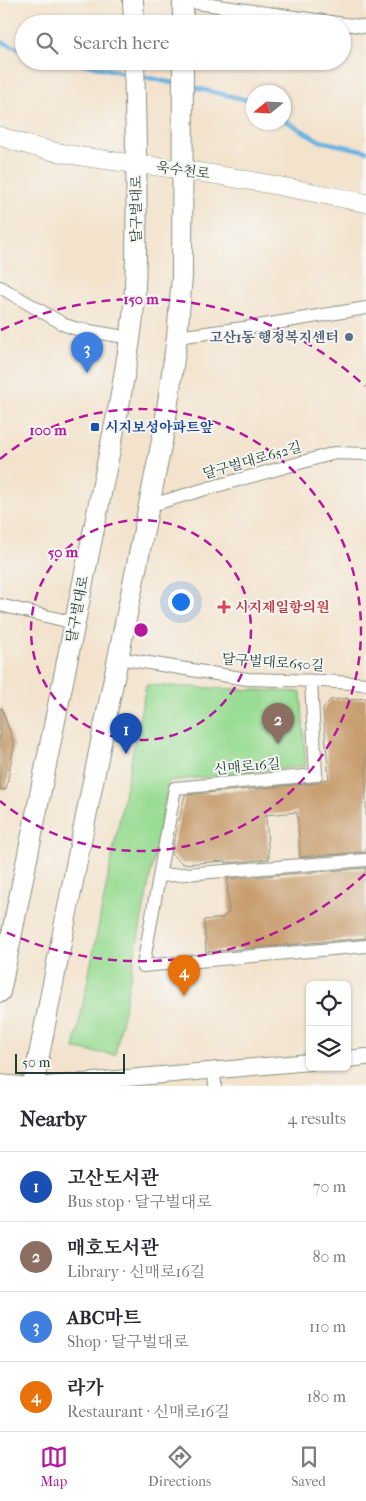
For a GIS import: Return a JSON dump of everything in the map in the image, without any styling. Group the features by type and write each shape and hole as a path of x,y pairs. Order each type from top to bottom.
{"main road":[{"path":"133,0 134,15"},
{"path":"183,0 183,15"},
{"name":"달구벌대로","path":"0,992 4,947 75,623 131,338 135,288 134,70"},
{"path":"33,1086 164,431 177,337 182,277 183,70"},
{"name":"욱수천로","path":"0,136 53,151 222,175 366,202"}],"street":[{"path":"183,0 289,15"},
{"path":"351,25 366,27"},
{"path":"0,287 77,330 131,338"},
{"path":"177,337 366,308"},
{"name":"달구벌대로652길","path":"148,506 335,453 366,454"},
{"path":"0,605 75,623"},
{"name":"달구벌대로650길","path":"118,658 247,679 366,684"},
{"name":"신매로16길","path":"311,681 316,775 175,788 143,966 366,946"},
{"path":"160,876 366,860"},
{"path":"351,1059 366,1057"},
{"path":"0,1083 33,1086 215,1078 306,1063"}],"green space":[{"path":"146,685 301,692 306,766 169,781 115,1055 74,1049"}],"building":[{"path":"348,698 348,700 366,698 366,852 300,857 297,812 266,815 269,859 183,864 171,854 185,795 317,783 329,779 323,709 330,700"},
{"path":"2,708 14,745 6,790 0,789 0,709"},
{"path":"366,868 366,938 206,952 204,920 222,918 229,912 227,879"}],"waterway":[{"path":"0,41 15,47"},
{"path":"110,70 128,74"},
{"path":"141,76 177,84"},
{"path":"187,86 246,100"},
{"path":"291,124 320,141 366,151"}],"place":[{"name":"고산1동 행정복지센터","path":"349,337"},
{"name":"ABC마트","path":"87,373"},
{"name":"시지보성아파트앞","path":"95,427"},
{"name":"시지제일항의원","path":"224,607"},
{"name":"매호도서관","path":"278,744"},
{"name":"고산도서관","path":"126,754"},
{"name":"라가","path":"184,996"}]}
